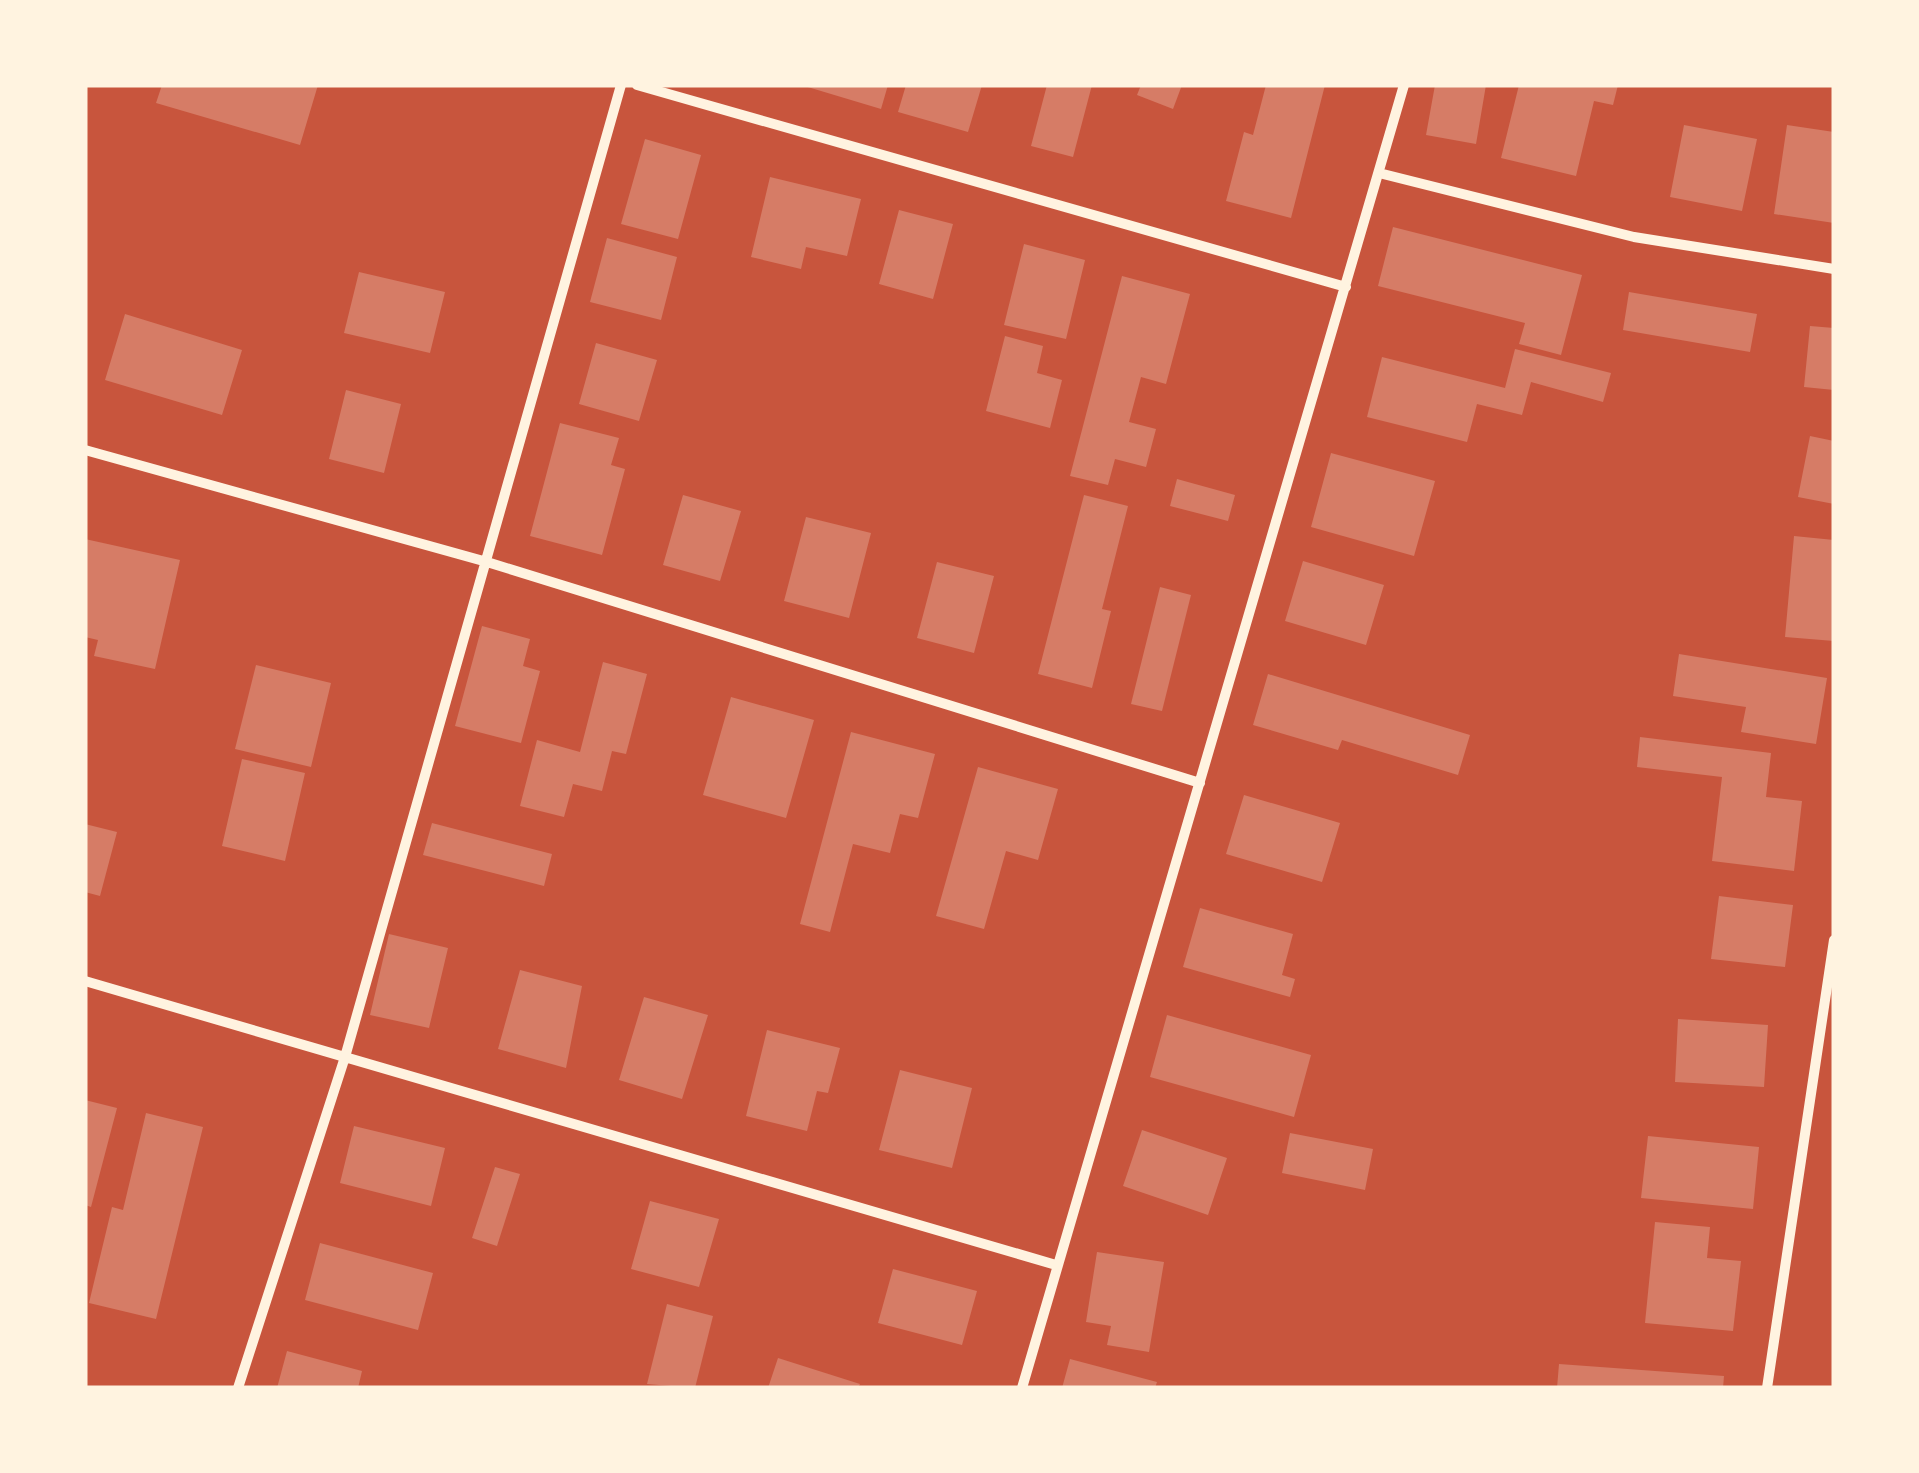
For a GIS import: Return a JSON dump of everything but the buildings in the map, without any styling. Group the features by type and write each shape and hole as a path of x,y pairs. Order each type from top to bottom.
{"street":[{"path":"238,1388 346,1057 621,85"},
{"path":"637,85 1346,287"},
{"path":"1022,1388 1404,85"},
{"path":"1379,173 1634,237 1834,269"},
{"path":"85,450 487,562 1200,783"},
{"path":"1767,1388 1834,940"},
{"path":"85,981 1056,1265"}]}
